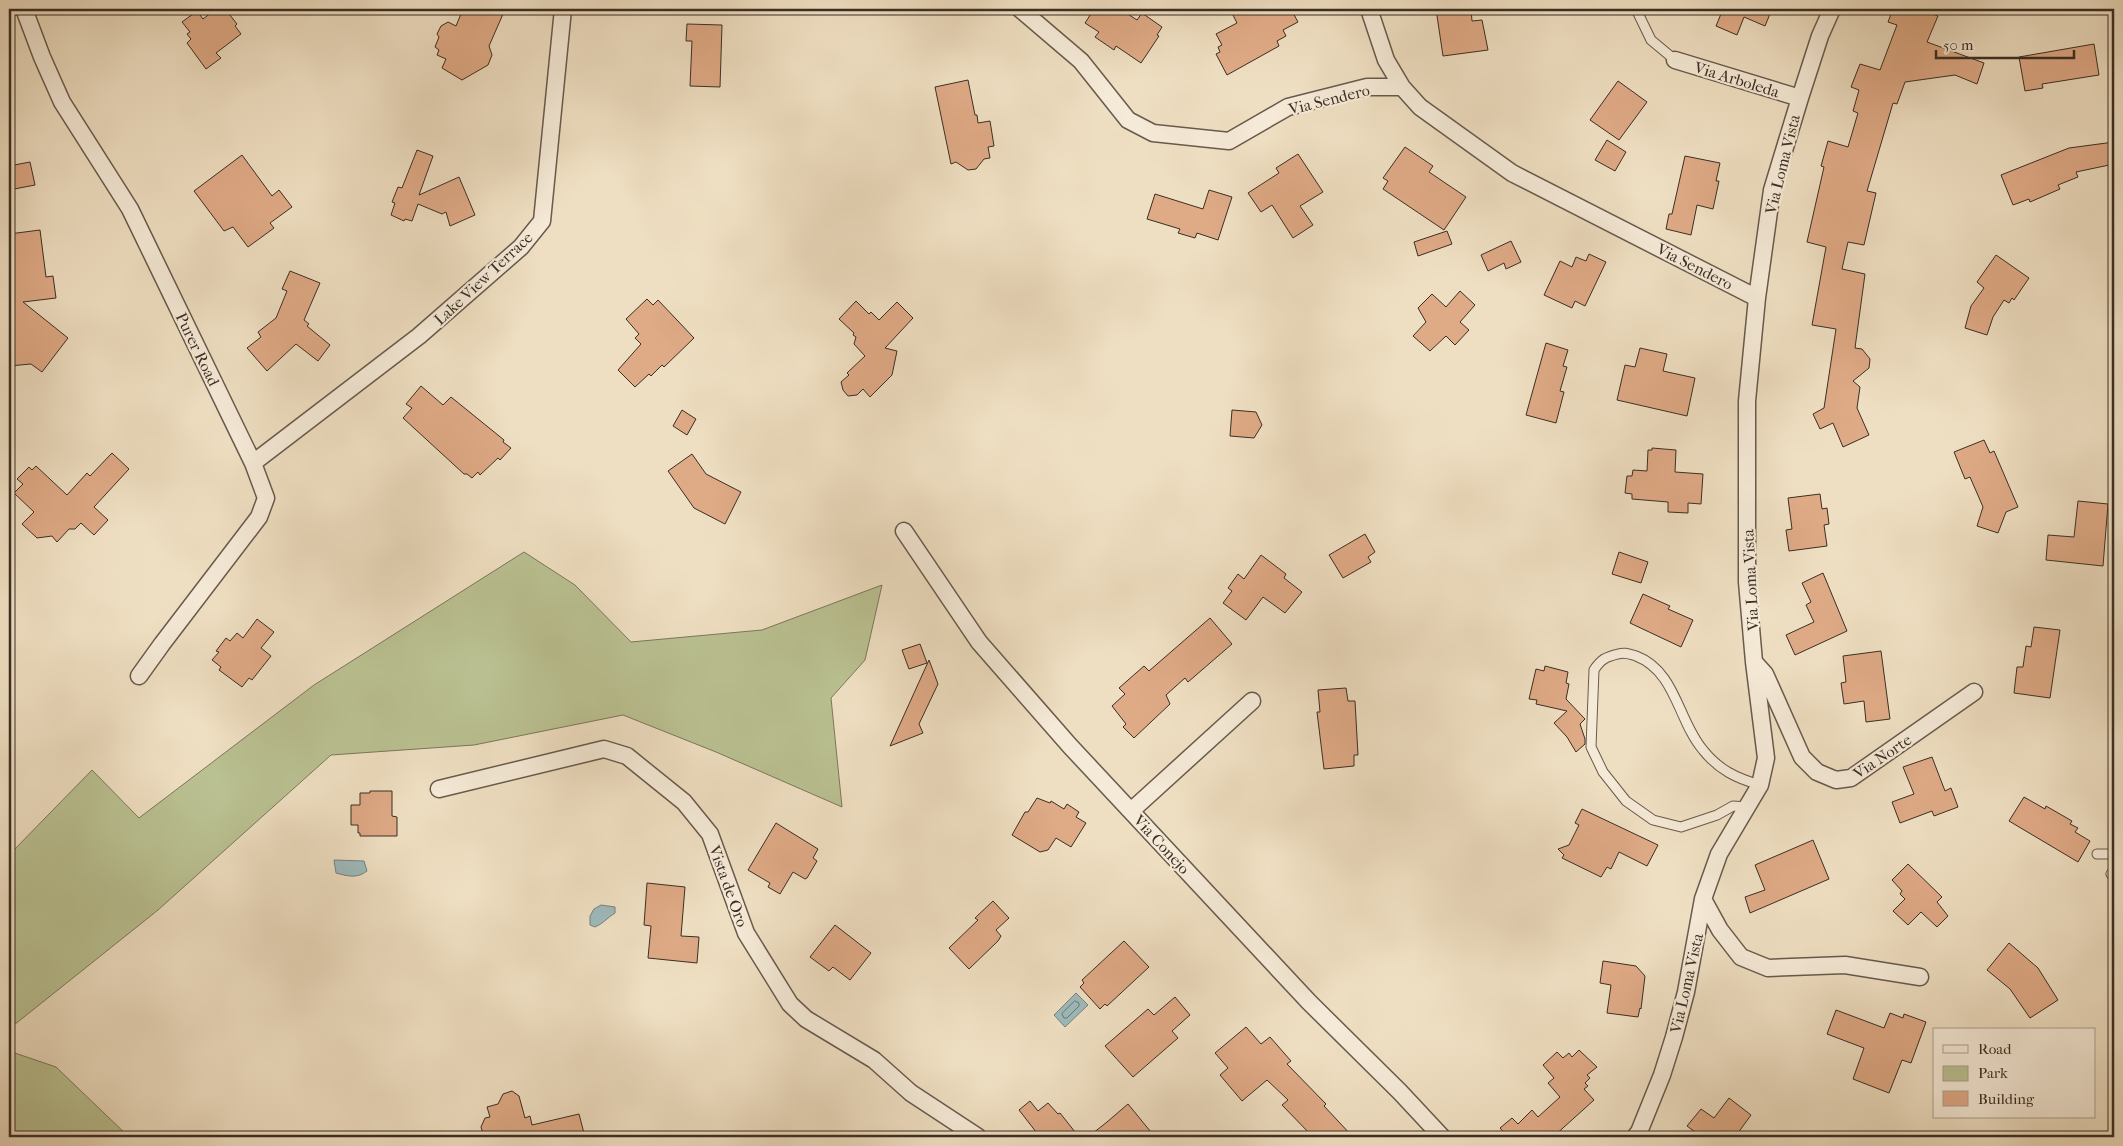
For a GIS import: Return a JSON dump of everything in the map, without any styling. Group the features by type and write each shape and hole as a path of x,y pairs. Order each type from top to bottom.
{"street":[{"name":"Purer Road","path":"24,9 42,58 62,102 130,209 253,463 266,498 259,517 162,644 140,676"},
{"name":"Lake View Terrace","path":"253,463 419,336 521,247 542,222 563,9"},
{"name":"Via Sendero","path":"1020,9 1081,61 1128,120 1153,133 1229,141 1288,107 1367,87 1402,87 1420,107 1512,173 1757,298"},
{"path":"1369,9 1386,60 1402,87"},
{"name":"Via Loma Vista","path":"1635,1137 1662,1075 1674,1037 1686,992 1703,899 1719,854 1760,786 1766,758 1754,662 1747,582 1747,401 1757,298 1772,190 1820,36 1832,9"},
{"name":"Via Arboleda","path":"1674,60 1800,98"},
{"name":"Via Conejo","path":"904,531 979,642 1070,746 1309,1002 1400,1092 1442,1137"},
{"name":"Via Norte","path":"1754,662 1765,674 1802,757 1817,772 1836,780 1851,778 1974,692"},
{"path":"1131,811 1252,701"},
{"name":"Vista de Oro","path":"439,789 604,749 628,756 684,802 710,834 746,933 790,1004 806,1019 874,1060 911,1093 978,1137"},
{"path":"1703,899 1720,930 1741,957 1768,968 1844,965 1920,977"}],"lane":[{"path":"9,12 16,9"},
{"path":"1636,9 1651,40 1674,60"},
{"path":"1747,807 1733,806 1716,815 1681,827 1653,820 1626,801 1603,772 1591,747 1594,670 1599,663 1603,658 1625,652 1642,659 1657,669 1670,687 1692,735 1711,760 1734,777 1760,786"},
{"path":"2097,854 2114,854"},
{"path":"2114,870 2110,874 2114,878"}],"green space":[{"path":"524,552 575,585 631,642 762,630 882,585 865,660 831,698 842,807 716,752 623,715 474,745 331,755 158,910 9,1029 9,855 92,770 139,818 314,685"},
{"path":"9,1051 56,1067 129,1137 9,1137"}],"water":[{"path":"334,860 364,861 367,871 356,876 336,873"},
{"path":"601,905 615,907 615,913 598,926 590,925 590,916 594,909"},
{"path":"1076,993 1088,1005 1065,1027 1054,1015"}],"building":[{"path":"216,9 225,9 237,24 235,26 241,34 216,53 221,58 206,69 187,43 191,39 187,34 190,32 182,22 197,11 203,19"},
{"path":"463,9 490,9 503,14 489,46 492,55 488,65 462,80 442,68 446,59 437,55 439,50 435,47 439,37 437,34 441,26 448,22 456,26"},
{"path":"1094,9 1120,9 1137,20 1142,13 1162,27 1157,35 1159,36 1141,63 1116,46 1114,50 1095,37 1099,32 1085,23"},
{"path":"1230,9 1291,9 1298,22 1283,30 1286,36 1277,41 1279,46 1227,75 1216,54 1220,52 1218,47 1222,45 1216,34 1237,23"},
{"path":"1436,9 1471,9 1472,21 1482,20 1488,50 1443,56"},
{"path":"1723,9 1772,9 1765,26 1744,17 1737,35 1716,26"},
{"path":"1893,9 1920,9 1938,16 1927,42 1984,63 1977,84 1955,75 1905,82 1897,104 1893,103 1867,191 1876,193 1864,245 1848,242 1842,269 1865,274 1855,348 1862,349 1870,359 1869,368 1853,381 1860,387 1857,408 1869,435 1843,447 1833,423 1820,429 1813,414 1824,408 1836,329 1812,325 1826,247 1807,242 1824,167 1821,166 1828,141 1848,147 1858,113 1853,111 1859,90 1851,87 1860,64 1880,70 1897,25 1888,22"},
{"path":"687,24 722,25 720,87 690,86 692,41 686,41"},
{"path":"2094,44 2099,75 2042,84 2043,88 2025,91 2019,57"},
{"path":"968,80 978,123 990,121 994,146 988,147 990,158 984,159 976,169 968,170 956,162 951,164 935,87"},
{"path":"1618,81 1647,102 1619,140 1590,120"},
{"path":"1607,140 1626,152 1615,171 1595,160"},
{"path":"2114,142 2114,164 2076,172 2078,177 2058,185 2060,189 2030,202 2029,199 2013,205 2001,175 2069,148"},
{"path":"1405,147 1433,166 1429,172 1466,197 1444,230 1383,189 1388,181 1383,178"},
{"path":"417,150 433,156 419,195 459,177 475,215 450,226 446,212 442,214 418,204 412,221 405,219 404,221 391,215 395,203 392,202 398,187 402,188"},
{"path":"1298,154 1323,192 1300,206 1313,225 1293,238 1272,205 1261,212 1248,193 1279,173 1276,168"},
{"path":"242,155 272,196 279,190 292,207 270,223 274,228 248,247 233,227 224,231 194,191"},
{"path":"1685,156 1720,163 1716,181 1719,181 1713,209 1697,205 1691,235 1666,229 1669,214 1672,214"},
{"path":"30,162 35,185 9,190 9,166"},
{"path":"1209,190 1232,197 1218,240 1197,233 1195,238 1178,233 1180,229 1147,219 1155,194 1203,209"},
{"path":"40,230 46,277 53,276 56,298 23,302 68,338 42,372 31,364 9,366 9,234"},
{"path":"1447,231 1452,244 1418,256 1414,242"},
{"path":"1511,241 1521,262 1506,269 1504,263 1488,271 1481,255"},
{"path":"1589,254 1606,262 1585,306 1575,301 1572,308 1544,295 1560,261 1572,267 1576,257 1586,261"},
{"path":"1996,255 2029,278 2014,300 2012,298 2009,303 2004,300 1993,317 1987,335 1965,328 1971,306 1984,288 1977,282"},
{"path":"290,271 320,283 304,320 309,324 307,326 330,345 318,361 296,344 267,371 247,348 261,337 258,332 276,318 287,291 282,289"},
{"path":"1460,291 1475,305 1460,322 1469,330 1455,345 1446,336 1430,351 1413,336 1426,322 1418,308 1432,294 1446,307"},
{"path":"647,299 653,305 658,300 694,338 664,367 662,365 651,376 649,374 635,387 618,370 641,344 635,338 639,334 626,319"},
{"path":"856,301 869,314 871,312 879,320 897,302 913,318 885,348 897,351 892,375 870,397 863,389 857,395 848,396 843,390 841,382 849,375 847,373 865,356 854,344 856,337 853,335 854,333 839,319"},
{"path":"1546,343 1568,350 1563,366 1567,367 1560,391 1564,392 1556,423 1526,415"},
{"path":"1640,348 1667,354 1663,371 1695,378 1687,416 1617,400 1625,365 1635,367"},
{"path":"421,386 443,405 451,397 504,440 503,442 511,448 500,460 498,458 480,475 478,472 472,478 464,474 403,418 412,408 406,404"},
{"path":"682,410 696,419 687,435 673,426"},
{"path":"1232,410 1256,412 1262,425 1254,438 1230,436"},
{"path":"1984,440 1990,453 1994,451 2018,507 2006,512 1998,533 1977,526 1983,507 1970,477 1965,479 1954,452"},
{"path":"1652,448 1676,450 1675,472 1703,474 1701,504 1688,503 1688,513 1668,512 1668,502 1632,499 1632,494 1625,493 1627,476 1632,476 1633,470 1647,471 1648,450 1652,450"},
{"path":"112,453 129,469 94,507 108,520 94,535 81,523 75,529 69,529 57,542 52,536 37,538 22,524 34,512 14,493 23,484 17,479 29,467 32,470 36,466 67,495 87,473 90,476"},
{"path":"692,454 706,474 741,492 725,524 694,508 668,471"},
{"path":"1820,494 1822,509 1827,508 1829,524 1824,525 1827,546 1789,551 1786,530 1792,529 1788,498"},
{"path":"2078,501 2108,504 2103,566 2046,560 2048,535 2074,537"},
{"path":"1365,534 1375,552 1368,557 1371,562 1343,578 1329,555"},
{"path":"1619,552 1648,562 1641,583 1612,574"},
{"path":"1261,555 1286,574 1284,578 1302,592 1285,613 1263,597 1246,620 1223,603 1232,591 1228,588 1238,574 1244,579"},
{"path":"1823,573 1847,631 1795,655 1786,635 1814,622 1806,605 1811,602 1802,583"},
{"path":"1643,594 1670,606 1668,609 1693,620 1681,647 1630,623"},
{"path":"1210,618 1232,644 1188,682 1185,678 1166,695 1170,704 1134,738 1123,727 1126,724 1112,706 1125,694 1119,688 1144,666 1149,671"},
{"path":"257,619 274,632 261,648 271,656 252,680 249,678 242,687 219,670 221,667 212,660 219,652 216,651 226,638 230,641 237,633 243,638"},
{"path":"2034,627 2060,630 2050,698 2014,693 2017,667 2023,667 2026,646 2031,647"},
{"path":"920,644 927,663 909,669 902,650"},
{"path":"1881,651 1890,719 1866,722 1864,701 1844,704 1841,683 1846,682 1843,656"},
{"path":"929,660 938,684 919,724 923,733 890,746"},
{"path":"1545,666 1568,672 1566,683 1569,684 1566,699 1585,719 1580,724 1585,744 1576,752 1567,737 1554,723 1567,711 1536,704 1537,700 1529,699 1536,669 1544,671"},
{"path":"1346,688 1348,701 1355,701 1358,755 1354,755 1354,766 1324,769 1317,712 1320,712 1318,690"},
{"path":"1932,757 1945,791 1951,788 1958,807 1934,816 1932,811 1900,823 1892,802 1914,794 1903,767"},
{"path":"370,791 392,791 392,816 397,817 397,836 360,836 358,825 351,825 351,805 360,805 360,793 370,793"},
{"path":"2024,797 2045,809 2046,806 2072,821 2070,824 2078,828 2075,832 2090,841 2078,862 2009,821"},
{"path":"1037,798 1050,803 1051,801 1064,809 1067,804 1079,812 1076,817 1086,823 1071,847 1056,838 1048,850 1040,852 1012,835 1025,812 1028,812"},
{"path":"1582,809 1658,845 1647,866 1619,852 1611,869 1607,867 1601,877 1562,858 1564,855 1558,849 1569,845 1579,825 1575,823"},
{"path":"776,823 818,849 813,858 817,861 807,878 805,879 793,872 780,894 768,887 770,883 748,870"},
{"path":"1813,840 1829,879 1750,913 1745,897 1765,890 1755,865"},
{"path":"1908,864 1942,897 1937,902 1948,916 1937,927 1921,912 1908,925 1893,911 1905,899 1900,894 1902,891 1892,880"},
{"path":"647,883 685,887 681,936 699,937 697,963 648,958 651,926 644,925"},
{"path":"993,901 1009,918 996,930 1001,936 998,941 969,969 949,948 978,920 975,918"},
{"path":"835,925 871,953 850,980 833,967 829,971 810,957"},
{"path":"1124,941 1149,967 1107,1006 1105,1004 1100,1009 1080,987 1084,983 1082,980"},
{"path":"2009,943 2038,968 2058,1000 2030,1018 2010,989 1987,970"},
{"path":"1603,961 1636,966 1645,976 1641,1009 1638,1017 1607,1013 1611,985 1600,983"},
{"path":"1175,997 1190,1015 1172,1031 1178,1038 1133,1077 1105,1046 1148,1009 1154,1015"},
{"path":"1836,1010 1884,1028 1890,1013 1903,1018 1904,1014 1926,1022 1911,1063 1902,1060 1889,1093 1853,1079 1864,1048 1827,1034"},
{"path":"1246,1027 1261,1044 1270,1037 1291,1061 1287,1064 1326,1104 1324,1106 1353,1137 1313,1137 1282,1105 1288,1100 1267,1080 1242,1101 1220,1075 1228,1068 1215,1053"},
{"path":"1579,1050 1597,1067 1587,1075 1590,1078 1585,1083 1588,1086 1584,1089 1594,1100 1553,1137 1503,1137 1506,1135 1500,1128 1512,1118 1518,1124 1532,1110 1538,1117 1560,1097 1548,1083 1554,1078 1543,1065 1557,1052 1563,1058 1569,1053 1572,1057"},
{"path":"512,1091 519,1096 525,1118 530,1116 532,1125 579,1114 585,1137 484,1137 481,1127 485,1118 490,1117 487,1107 498,1104 503,1094"},
{"path":"1729,1098 1751,1115 1735,1137 1702,1137 1687,1126 1701,1109 1714,1118"},
{"path":"1030,1101 1038,1111 1048,1103 1058,1114 1060,1113 1079,1137 1040,1137 1019,1110"},
{"path":"1128,1104 1155,1137 1088,1137 1107,1122"}]}
